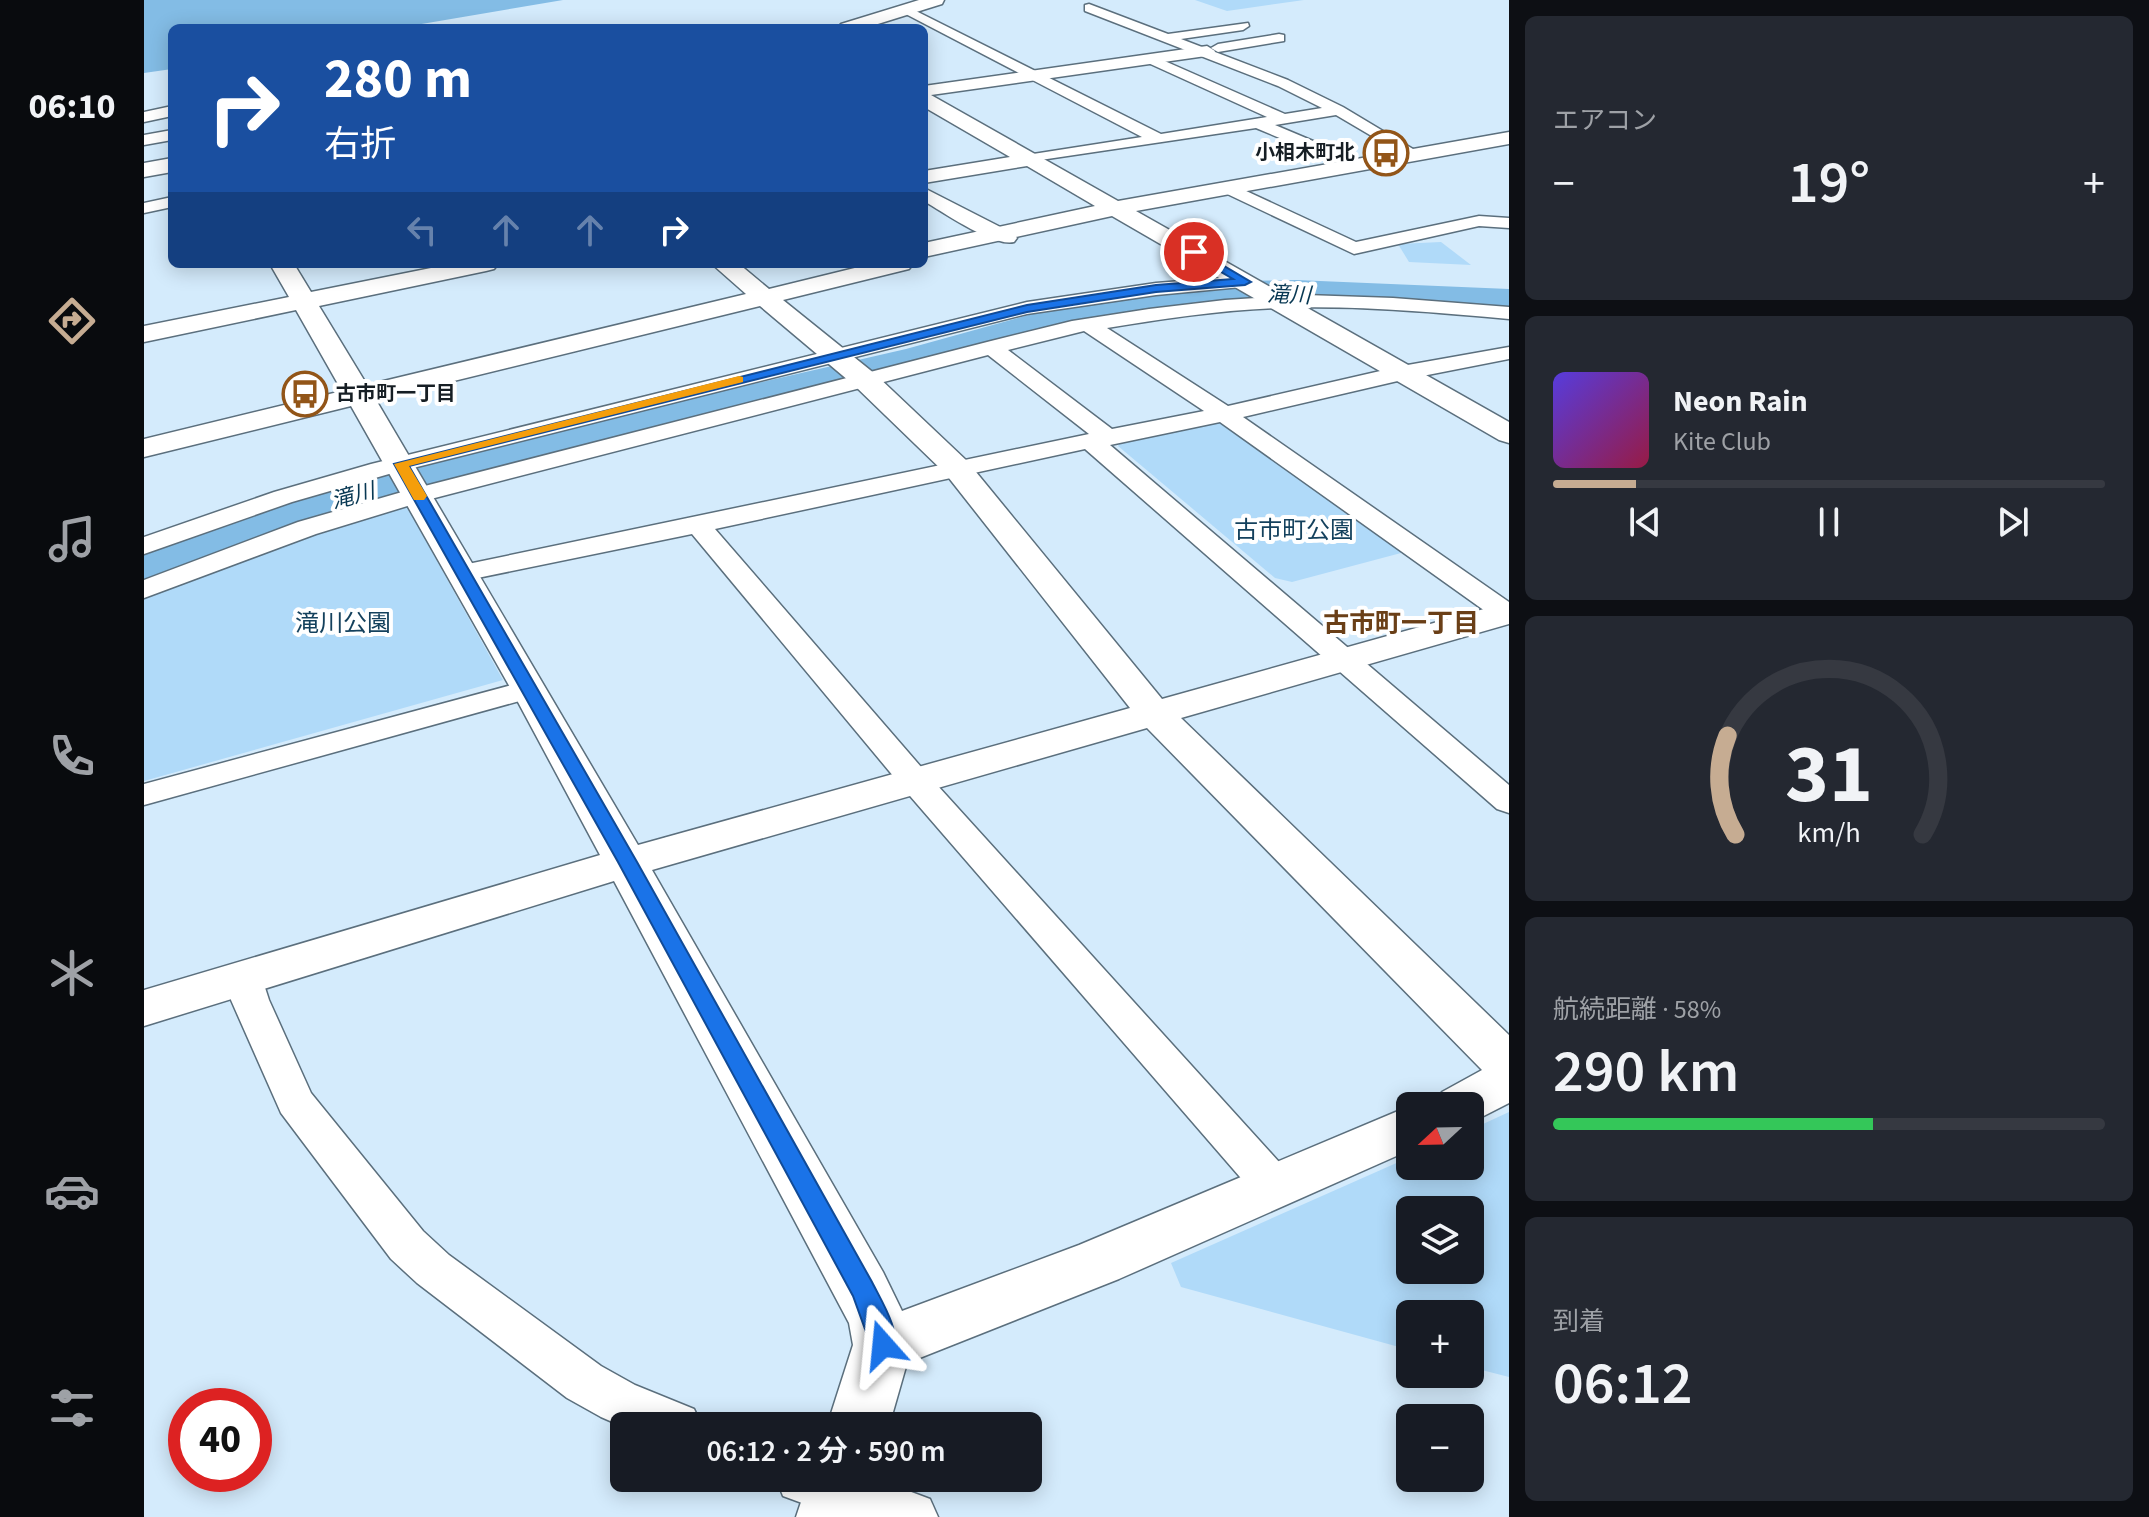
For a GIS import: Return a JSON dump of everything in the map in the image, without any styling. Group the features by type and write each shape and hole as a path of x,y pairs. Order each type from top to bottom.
{"main road":[{"path":"861,24 936,0"},
{"path":"144,170 168,166"}],"street":[{"path":"1089,8 1207,51 1338,110 1415,155"},
{"path":"906,11 1159,139"},
{"path":"1169,37 1243,26"},
{"path":"928,90 1279,38"},
{"path":"1151,59 1282,118"},
{"path":"928,101 1509,434"},
{"path":"928,176 1338,110"},
{"path":"144,117 168,112"},
{"path":"1255,122 1357,165"},
{"path":"144,140 168,136"},
{"path":"928,257 1116,208 1509,138"},
{"path":"1229,188 1354,248 1479,221 1509,223"},
{"path":"928,195 1003,236"},
{"path":"144,208 168,203"},
{"path":"928,249 1003,236"},
{"path":"285,268 410,479 628,862 863,1290 878,1323 883,1345 862,1412"},
{"path":"144,334 467,268"},
{"path":"729,268 851,368 956,467 1153,712 1509,1066"},
{"path":"144,448 357,391 851,268"},
{"path":"760,293 882,268"},
{"path":"144,546 283,497 410,479 851,368 1027,308 1156,289 1247,283"},
{"path":"144,590 307,528 410,479 851,368 991,347 1089,325 1185,310 1278,301 1509,313"},
{"path":"1089,325 1224,414 1508,614"},
{"path":"991,347 1101,440 1343,660 1509,802"},
{"path":"463,573 698,525 956,467 1224,414 1402,373 1509,353"},
{"path":"144,437 357,391"},
{"path":"698,525 916,782 1274,1186"},
{"path":"144,1008 628,862 1508,614"},
{"path":"144,795 530,689"},
{"path":"246,979 250,1000 295,1102 407,1245 433,1269 584,1382 644,1412"},
{"path":"1484,1093 1509,1079"},
{"path":"883,1345 1099,1262 1396,1133"},
{"path":"827,1492 912,1517"}],"green space":[{"path":"1195,0 1304,0 1227,11"},
{"path":"1441,242 1471,265 1409,262 1398,244"},
{"name":"古市町公園","path":"1211,420 1225,422 1404,545 1401,553 1292,582 1275,578 1118,446 1121,440"},
{"name":"滝川公園","path":"406,505 503,680 144,781 144,594 239,556"},
{"path":"1509,1112 1509,1377 1484,1371 1484,1300 1396,1300 1396,1346 1181,1287 1171,1263 1396,1163 1396,1180 1484,1180 1484,1124"}],"shaded area":[{"path":"144,0 563,0 422,24 168,24 168,70 144,73"}],"waterway":[{"name":"滝川","path":"144,566 269,520 379,489 540,447 915,359 1047,322 1233,293 1296,291 1509,301"}],"slow traffic":[{"path":"419,496 401,464 739,380"}],"place":[{"name":"小相木町北","path":"1386,153"},
{"name":"古市町一丁目","path":"305,394"}],"district":[{"name":"古市町一丁目","path":"1401,623"}],"route":[{"path":"883,1345 878,1323 863,1290 628,862 401,464 1027,308 1156,289 1245,282 1194,252"}]}
